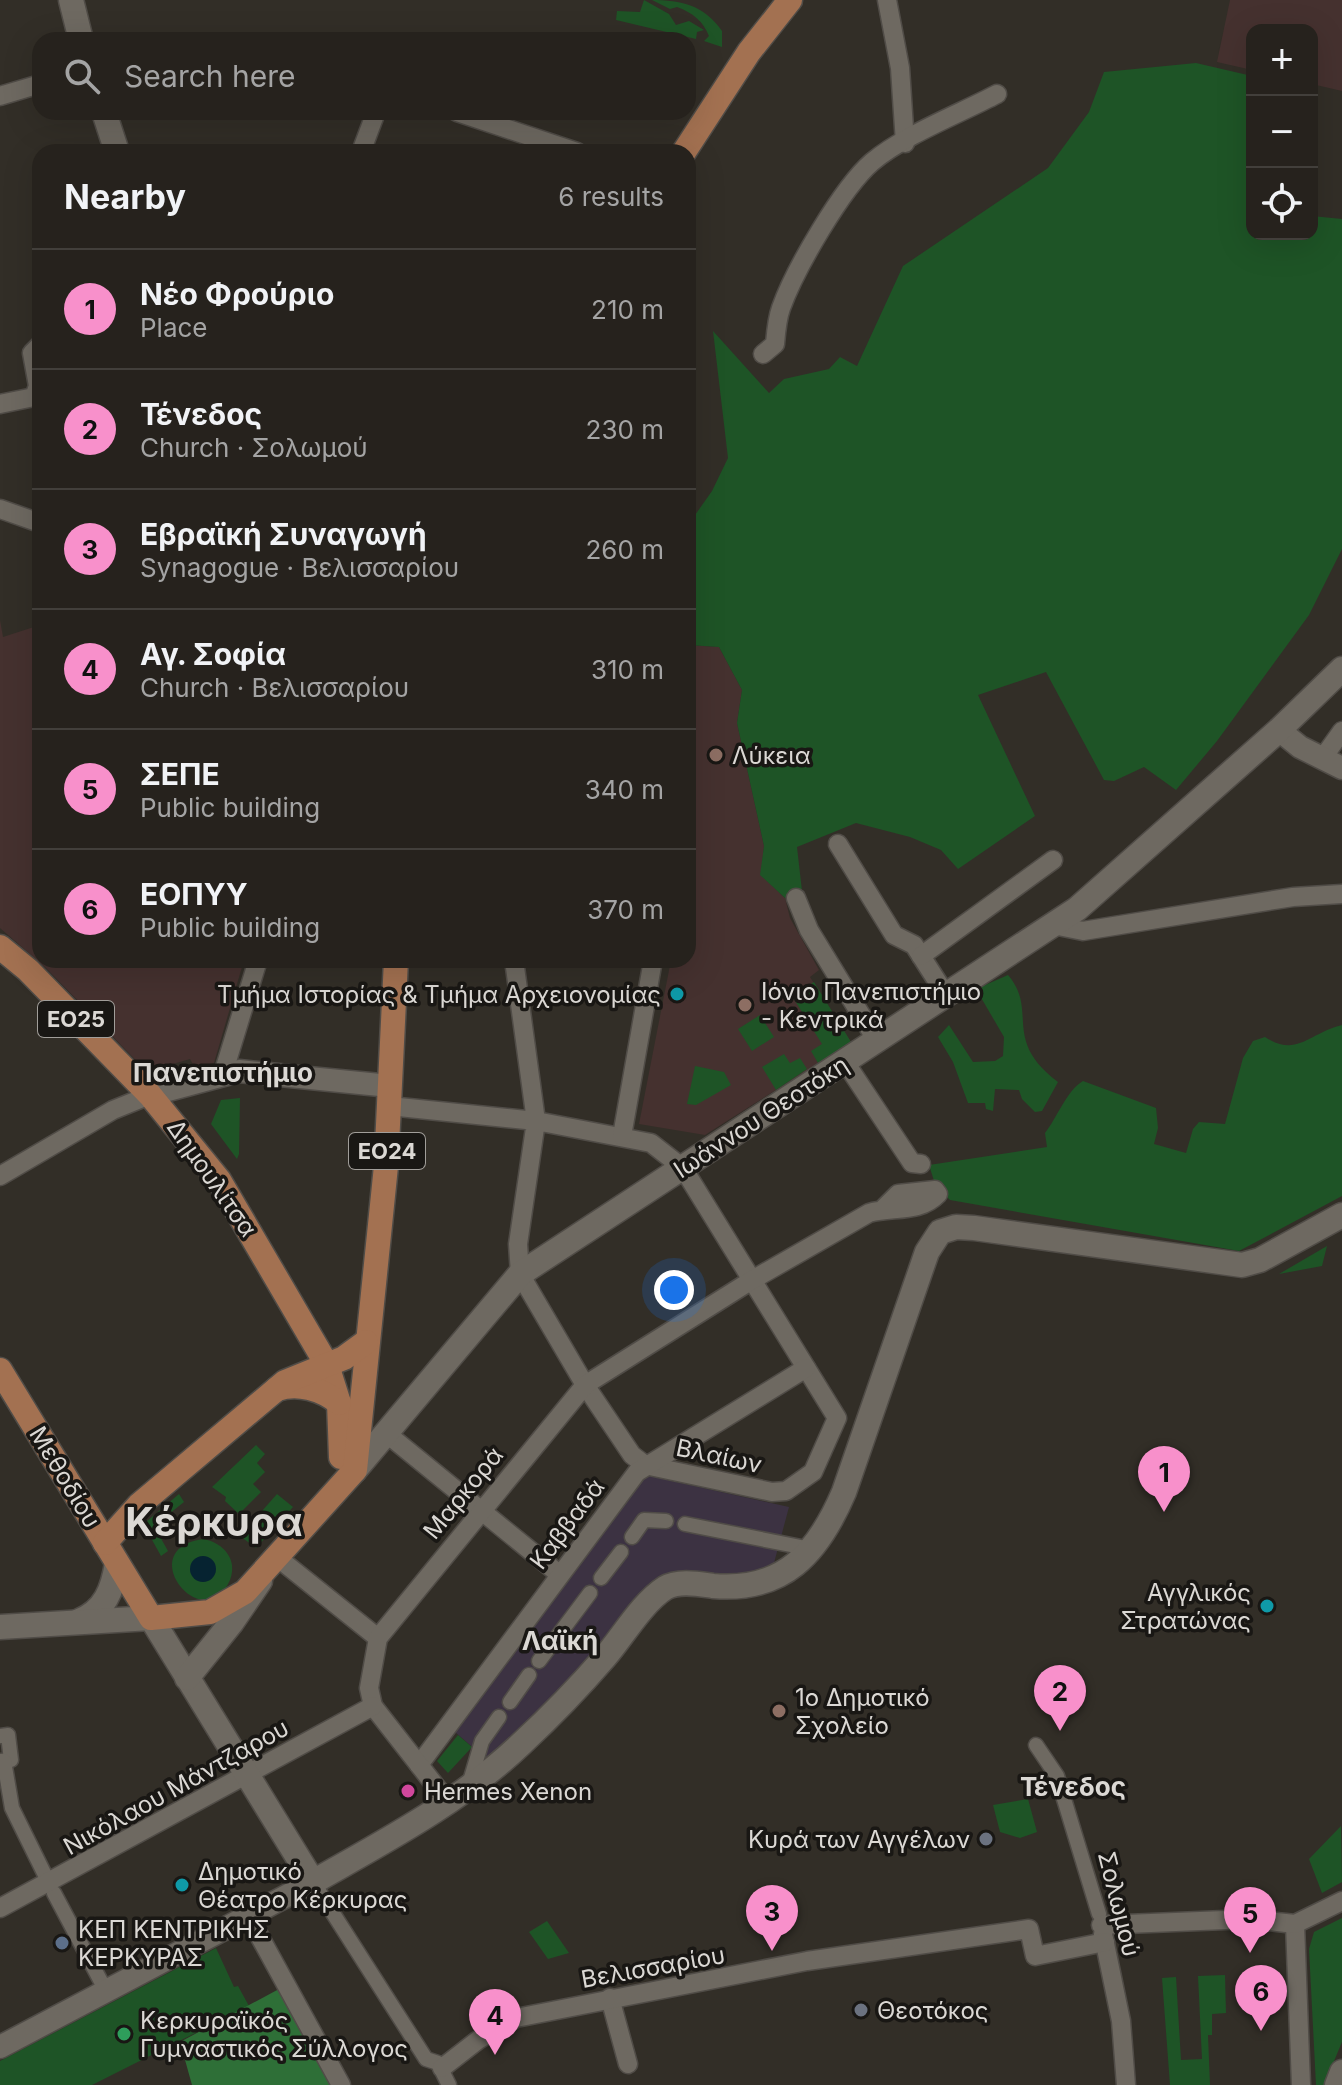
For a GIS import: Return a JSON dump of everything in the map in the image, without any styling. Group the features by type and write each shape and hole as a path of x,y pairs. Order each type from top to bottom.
{"main road":[{"path":"71,0 79,32"},
{"path":"689,144 749,52 790,0"},
{"path":"107,120 114,144"},
{"name":"Ιωάννου Θεοτόκη","path":"347,1478 520,1274 1053,925 1116,878 1342,669"},
{"name":"Δημουλίτσα","path":"1,949 150,1095 219,1180 327,1365"},
{"name":"ΕΟ24","path":"347,1478 380,1234 396,968"},
{"path":"151,1618 313,1882 448,1802 522,1743 603,1660 666,1587 687,1584 741,1587 762,1583 785,1573 811,1549 844,1492 927,1252 940,1232 956,1227 974,1228 1242,1265 1269,1256 1342,1215"},
{"path":"79,1621 96,1614 108,1597 111,1553 139,1505 277,1389 299,1374 327,1365 366,1342"},
{"name":"ΕΟ25","path":"327,1365 339,1403"},
{"name":"Μεθοδίου","path":"2,1379 151,1618"},
{"path":"187,1678 232,1622 261,1578 347,1478 339,1403 311,1389 277,1389"},
{"path":"0,1627 210,1612 238,1598 261,1578"},
{"path":"1337,2085 1342,2072"}],"street":[{"path":"887,0 900,68 905,143"},
{"path":"0,96 32,86"},
{"path":"763,354 775,344 784,300 835,210 863,171 905,143 997,94"},
{"path":"364,144 373,120"},
{"path":"481,120 553,144"},
{"path":"0,404 32,397"},
{"path":"0,509 32,520"},
{"path":"1279,730 1332,763 1342,731"},
{"path":"838,844 894,935 911,943 946,995"},
{"path":"921,956 1053,860"},
{"path":"1053,925 1088,930 1293,897 1342,894"},
{"path":"796,898 809,930 877,1041"},
{"path":"223,1074 256,968"},
{"path":"515,968 536,1121 518,1244 520,1274 585,1385 632,1455 645,1465"},
{"path":"622,1136 652,968"},
{"path":"845,1062 912,1163 921,1164"},
{"path":"0,1176 113,1110 150,1095 223,1074 259,1071 622,1136 651,1143 683,1168 806,1368"},
{"name":"Μαρκορά","path":"373,1706 369,1688 378,1638 585,1385 752,1280 869,1213 883,1209"},
{"name":"Βλαίων","path":"645,1465 772,1492 786,1491 813,1472 837,1418 806,1368"},
{"name":"Καββαδά","path":"419,1765 559,1574 645,1465 806,1368"},
{"path":"386,1433 559,1574"},
{"path":"632,1537 644,1520 666,1521"},
{"path":"685,1524 811,1549"},
{"path":"284,1551 378,1638"},
{"path":"601,1578 621,1552"},
{"path":"539,1661 590,1593"},
{"path":"510,1702 529,1675"},
{"path":"373,1706 448,1802"},
{"name":"Νικόλαου Μάντζαρου","path":"0,1908 373,1706"},
{"path":"471,1778 482,1741 499,1717"},
{"path":"0,1729 0,1736 8,1735 11,1760 2,1761 6,1808 45,1875"},
{"name":"Σολωμού","path":"1036,1745 1057,1776 1102,1927 1121,2021 1126,2085"},
{"path":"0,2047 313,1882 426,2059 446,2076"},
{"path":"54,1893 106,1991"},
{"path":"1102,1927 1250,1919 1295,1924 1342,1901"},
{"path":"249,1917 341,2085"},
{"path":"1295,1924 1301,2085"},
{"name":"Βελισσαρίου","path":"446,2076 478,2040 516,2018 807,1961 1029,1929 1035,1956 1102,1927"},
{"path":"610,1998 628,2064"}],"shaded area":[{"path":"1230,0 1342,0 1342,91 1318,85 1318,24 1246,24 1246,69 1217,62"},
{"path":"0,620 3,637 32,628 32,956 0,928"},
{"name":"Ιόνιο Πανεπιστήμιο - Κεντρικά","path":"696,646 719,647 742,690 737,723 764,846 761,875 785,898 790,918 819,970 810,977 851,1042 705,1135 639,1124 669,968 696,968"},
{"path":"46,968 242,968 214,1063 195,1068 190,1059 173,1064 172,1075 157,1082"},
{"path":"640,1474 789,1507 774,1563 750,1576 696,1575 598,1651 491,1763 455,1732"}],"green space":[{"path":"644,0 669,14 676,25 689,21 704,30 697,32 696,39 696,32 667,32 616,20 617,11 640,12"},
{"path":"652,0 682,3 708,15 722,31 722,47 704,41 709,36 693,15"},
{"path":"1196,63 1246,75 1246,240 1318,240 1318,217 1342,219 1342,549 1309,615 1217,741 1176,790 1144,767 1114,781 1104,780 1046,672 978,695 1035,816 958,869 941,850 910,837 856,823 797,847 802,891 785,898 760,875 764,846 737,723 742,690 719,647 696,646 696,514 712,491 728,458 713,331 769,393 784,379 829,369 840,357 857,366 903,266 1048,168 1089,112 1104,72"},
{"path":"1008,975 1021,1001 1025,1039 1030,1052 1058,1082 1042,1111 1035,1112 1022,1099 1019,1090 995,1089 993,1111 986,1109 985,1103 968,1103 953,1062 938,1037 949,1025 973,1062 995,1061 1003,1056 1004,1037 976,989"},
{"path":"814,982 851,1042 818,1063 811,1051 822,1044 792,996"},
{"path":"760,1015 774,1037 752,1051 738,1029"},
{"path":"1342,1025 1342,1196 1239,1251 950,1200 935,1184 929,1165 1047,1147 1045,1133 1067,1097 1083,1081 1156,1108 1158,1128 1154,1144 1186,1153 1193,1129 1199,1122 1225,1124 1243,1058 1253,1041 1265,1037 1276,1043 1295,1045"},
{"path":"784,1054 790,1063 800,1058 807,1069 776,1090 762,1067"},
{"path":"695,1066 724,1072 731,1085 696,1105 687,1104"},
{"path":"240,1098 237,1159 211,1124 221,1100"},
{"path":"1327,1246 1322,1266 1279,1274"},
{"path":"256,1445 265,1454 257,1463 265,1472 253,1484 261,1492 239,1514 225,1501 226,1497 212,1487"},
{"path":"179,1494 184,1502 154,1526 168,1551 161,1556 146,1529 146,1522"},
{"path":"277,1494 293,1507 256,1548 240,1536"},
{"path":"204,1539 223,1548 232,1565 230,1580 218,1596 205,1600 191,1596 173,1572 173,1558 183,1546"},
{"path":"458,1735 472,1747 448,1773 437,1761"},
{"path":"1028,1799 1037,1832 1020,1838 1000,1832 993,1805"},
{"path":"1341,1826 1342,1882 1322,1893 1309,1859"},
{"path":"1342,1918 1342,2042 1324,2085 1316,2085 1309,1949 1314,1932"},
{"path":"547,1921 569,1953 548,1959 529,1932"},
{"name":"Κερκυραϊκός Γυμναστικός Σύλλογος","path":"216,1948 234,1987 238,1986 249,2006 92,2085 0,2085 0,2061"},
{"path":"1225,1975 1226,2013 1212,2014 1212,2035 1208,2035 1210,2085 1170,2085 1162,1978 1176,1977 1181,2060 1202,2059 1198,1976"},
{"path":"279,1989 330,2085 192,2085 180,2042"}],"water":[{"path":"203,1556 212,1560 216,1569 212,1578 203,1582 194,1578 190,1569 194,1560"}],"place":[{"name":"Λύκεια","path":"716,755"},
{"name":"Τμήμα Ιστορίας & Τμήμα Αρχειονομίας","path":"677,994"},
{"name":"Ιόνιο Πανεπιστήμιο - Κεντρικά","path":"745,1005"},
{"name":"Νέο Φρούριο","path":"1164,1512"},
{"name":"Αγγλικός Στρατώνας","path":"1267,1606"},
{"name":"1ο Δημοτικό Σχολείο","path":"779,1711"},
{"name":"Τένεδος","path":"1060,1731"},
{"name":"Hermes Xenon","path":"408,1791"},
{"name":"Κυρά των Αγγέλων","path":"986,1839"},
{"name":"Δημοτικό Θέατρο Κέρκυρας","path":"182,1885"},
{"name":"ΚΕΠ ΚΕΝΤΡΙΚΗΣ ΚΕΡΚΥΡΑΣ","path":"62,1943"},
{"name":"Εβραϊκή Συναγωγή","path":"772,1951"},
{"name":"ΣΕΠΕ","path":"1250,1953"},
{"name":"Θεοτόκος","path":"861,2010"},
{"name":"ΕΟΠΥΥ","path":"1261,2031"},
{"name":"Κερκυραϊκός Γυμναστικός Σύλλογος","path":"124,2034"},
{"name":"Αγ. Σοφία","path":"495,2055"}],"district":[{"name":"Πανεπιστήμιο","path":"223,1072"},
{"name":"Κέρκυρα","path":"214,1521"},
{"name":"Λαϊκή","path":"560,1640"},
{"name":"Τένεδος","path":"1073,1786"}]}
